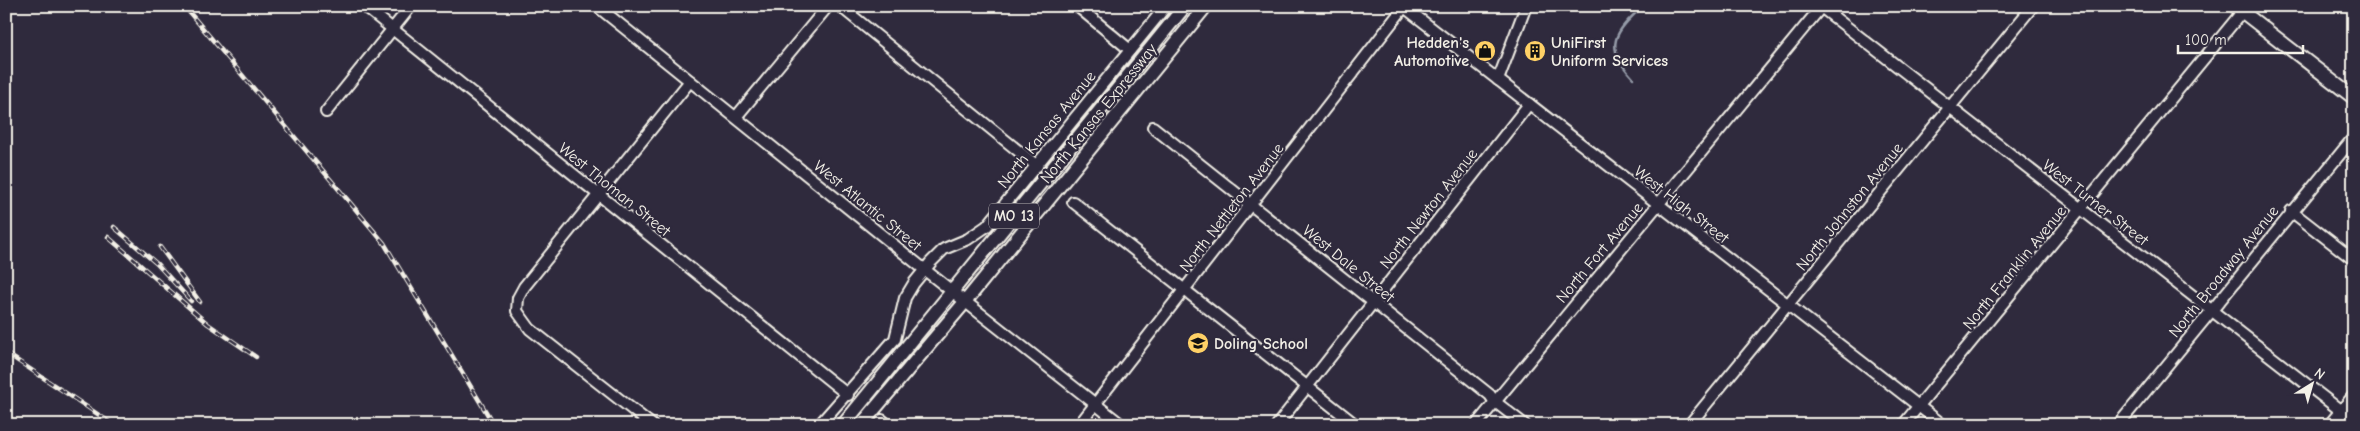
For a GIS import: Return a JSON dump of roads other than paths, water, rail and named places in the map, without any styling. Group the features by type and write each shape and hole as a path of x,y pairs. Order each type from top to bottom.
{"main road":[{"name":"North Kansas Expressway","path":"843,425 1185,6"},
{"name":"North Kansas Expressway","path":"861,425 965,302 1206,6"},
{"path":"2239,9 2354,98"}],"street":[{"name":"West Thoman Street","path":"364,6 848,395"},
{"path":"326,112 411,6"},
{"name":"West Atlantic Street","path":"597,6 924,270 1122,425"},
{"path":"736,117 828,6"},
{"path":"840,6 1036,166"},
{"path":"1076,6 1130,50"},
{"name":"North Kansas Avenue","path":"819,425 848,395 895,339 905,298 924,270 944,249 974,236 987,226 1166,6"},
{"path":"1498,80 1526,6"},
{"name":"North Johnston Avenue","path":"1688,425 2033,6"},
{"name":"West High Street","path":"1404,7 1944,425"},
{"name":"North Nettleton Avenue","path":"1079,425 1186,290 1404,7"},
{"name":"West Turner Street","path":"1821,7 2354,421"},
{"name":"North Fort Avenue","path":"1476,425 1821,7"},
{"name":"North Franklin Avenue","path":"1903,425 2081,209 2239,9"},
{"path":"652,425 530,329 517,311 518,298 524,287 690,81"},
{"name":"North Newton Avenue","path":"1277,425 1529,104"},
{"name":"West Dale Street","path":"1153,127 1374,302 1525,425"},
{"name":"North Broadway Avenue","path":"2118,425 2291,211 2354,137"},
{"path":"1073,202 1356,425"},
{"path":"2291,211 2354,260"},
{"path":"2329,425 2354,395"}],"waterway":[{"path":"1633,78 1618,57 1615,48 1616,40 1625,24 1643,6"}],"railway":[{"path":"184,6 384,243 494,425"},
{"path":"114,227 157,264 191,301"},
{"path":"108,237 208,324 256,357"},
{"path":"160,247 200,302"},
{"path":"6,353 114,425"}],"place":[{"name":"Hedden's Automotive","path":"1485,51"},
{"name":"UniFirst Uniform Services","path":"1535,51"},
{"name":"Doling School","path":"1198,343"}]}
